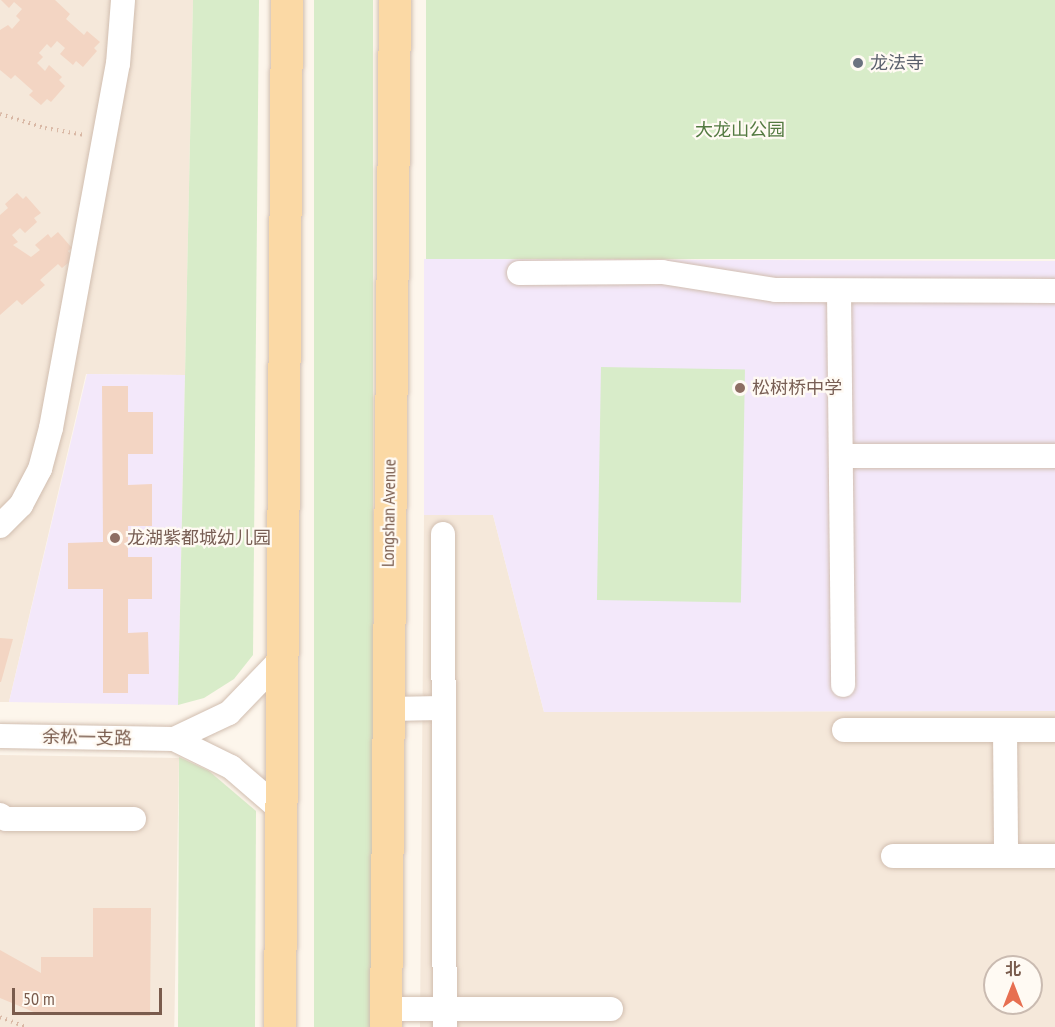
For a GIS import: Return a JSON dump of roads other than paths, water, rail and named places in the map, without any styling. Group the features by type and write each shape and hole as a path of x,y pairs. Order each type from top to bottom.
{"main road":[{"path":"280,1027 287,0"},
{"name":"Longshan Avenue","path":"386,1018 395,0"}],"street":[{"path":"0,526 21,505 43,459 61,378 118,64 123,0"},
{"path":"519,273 662,272 776,290 1055,291"},
{"path":"839,291 843,686"},
{"path":"841,456 1055,456"},
{"path":"442,534 445,1018"},
{"path":"174,740 229,713 282,658"},
{"path":"387,709 443,708"},
{"path":"844,730 1055,730"},
{"path":"1005,730 1006,856"},
{"name":"余松一支路","path":"0,736 174,740"},
{"path":"174,740 231,767 281,810"},
{"path":"0,815 6,819 134,819"},
{"path":"893,856 1055,856"},
{"path":"386,1018 445,1018 610,1009"}],"place":[{"name":"龙法寺","path":"858,63"},
{"name":"松树桥中学","path":"740,388"},
{"name":"龙湖紫都城幼儿园","path":"115,538"}],"park label":[{"name":"大龙山公园","path":"740,130"}]}
